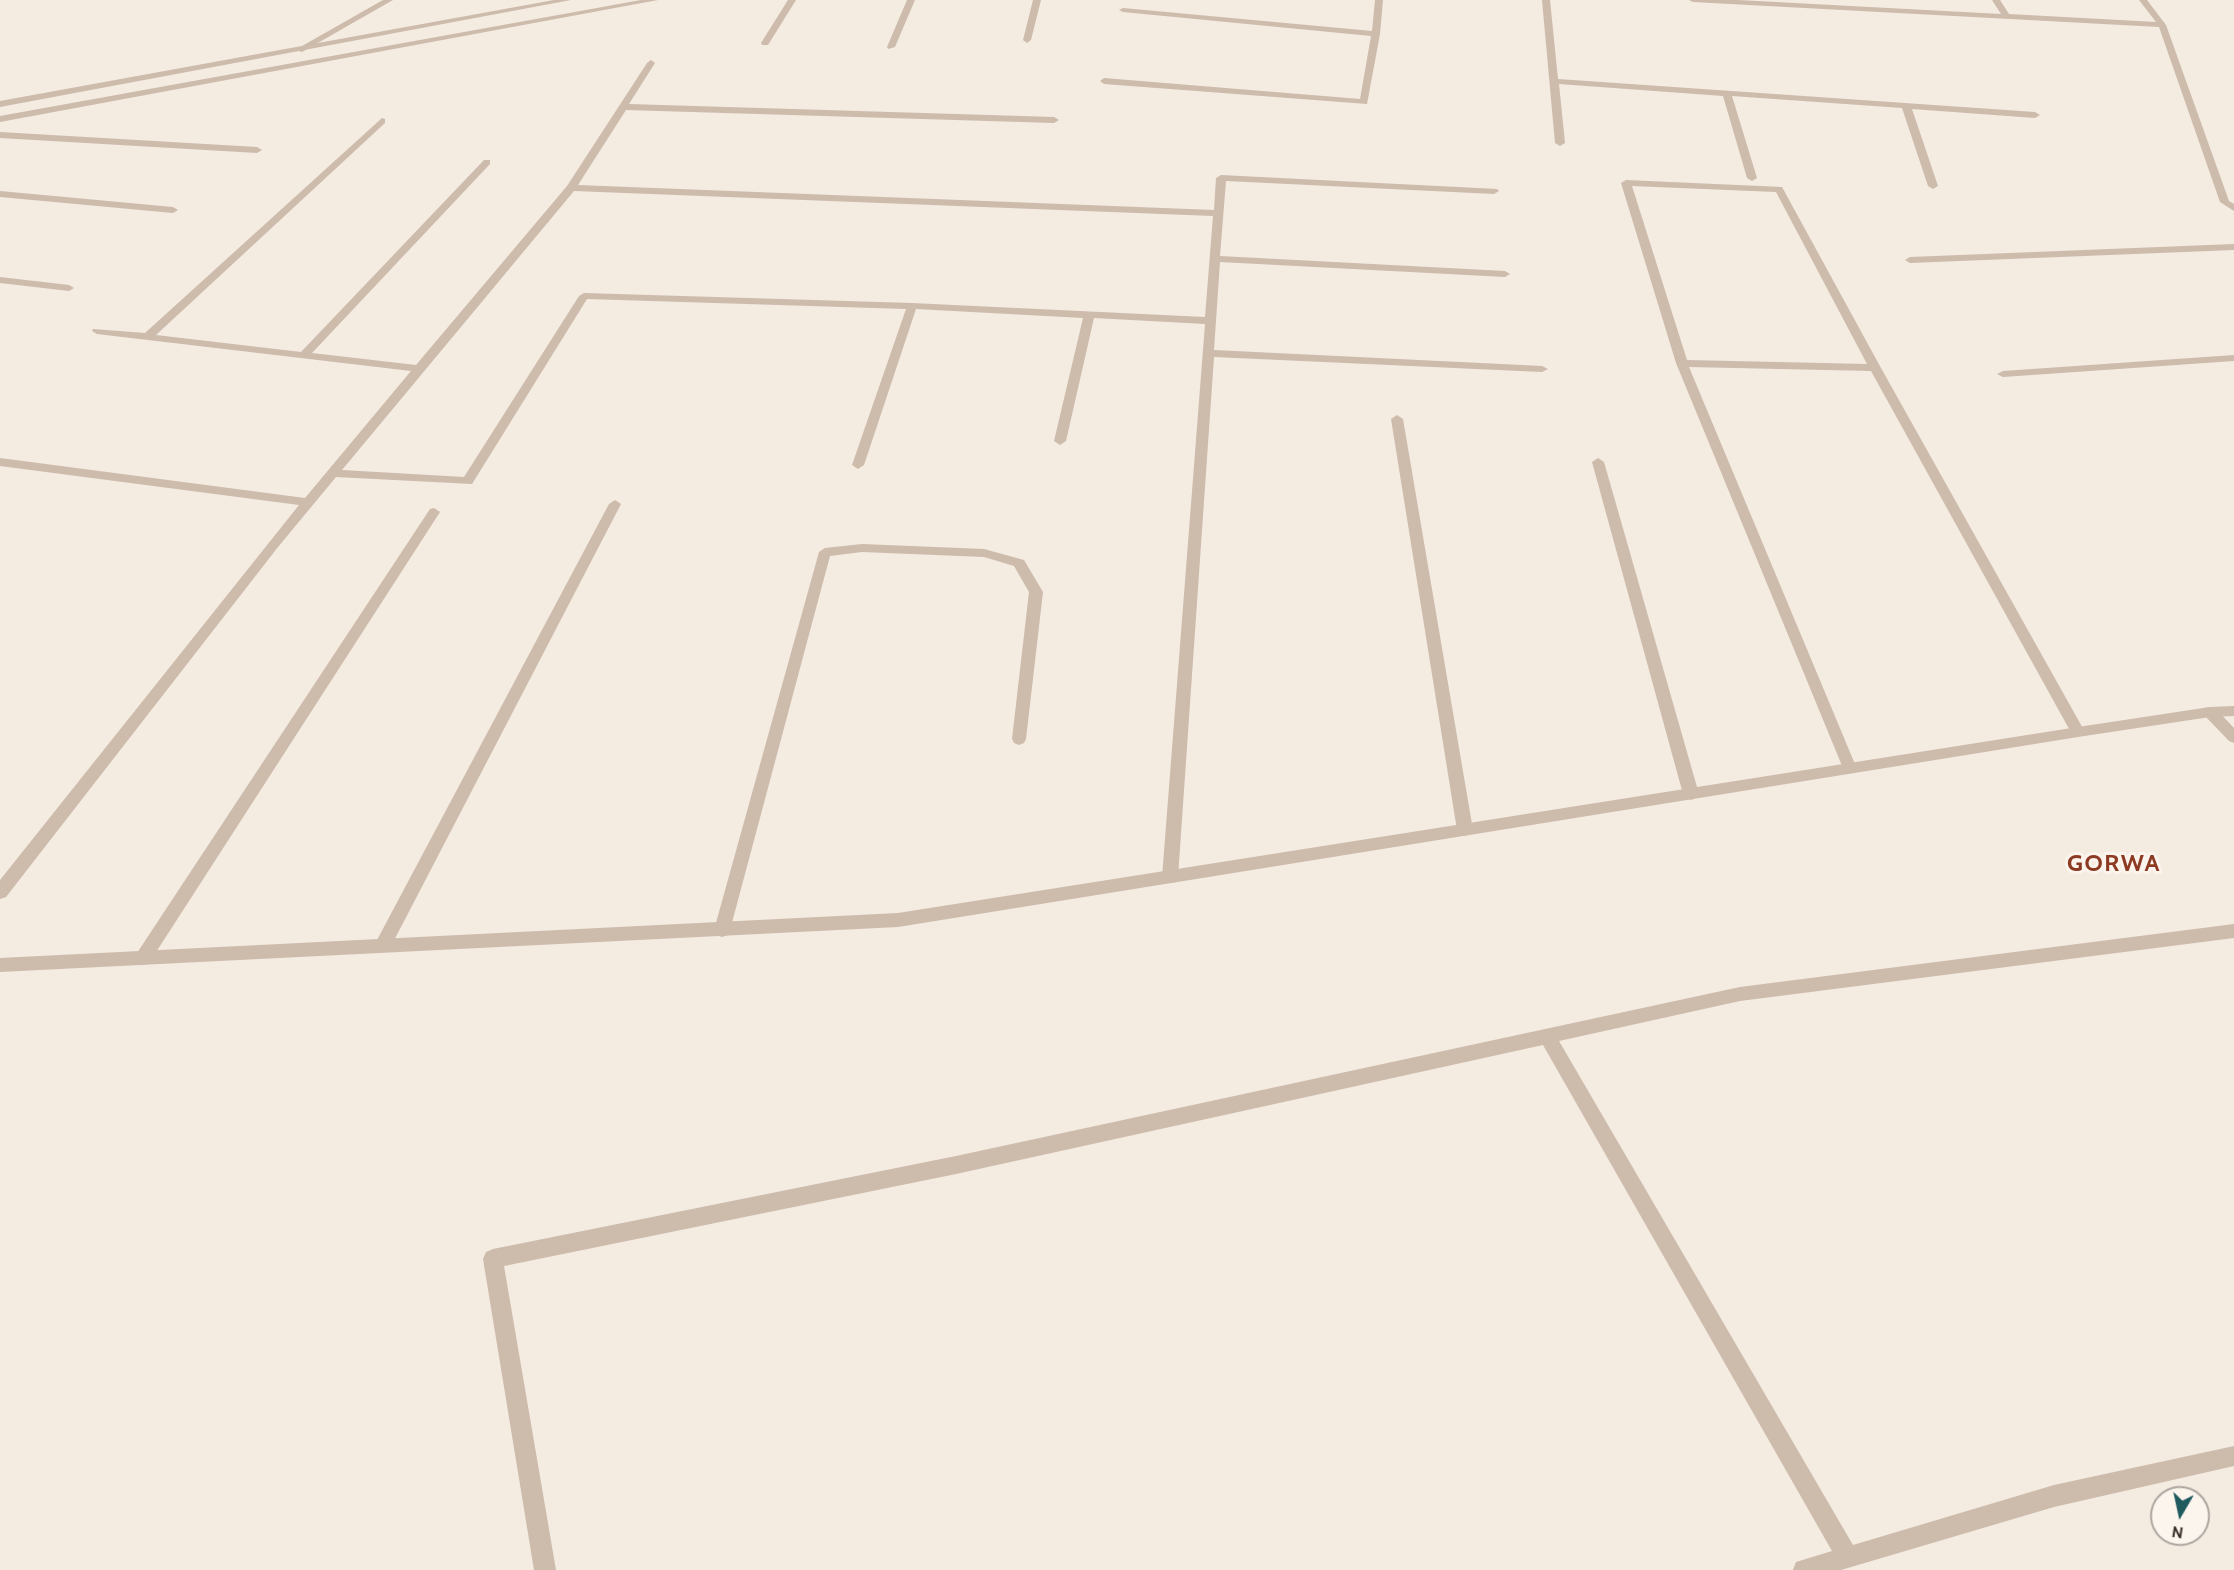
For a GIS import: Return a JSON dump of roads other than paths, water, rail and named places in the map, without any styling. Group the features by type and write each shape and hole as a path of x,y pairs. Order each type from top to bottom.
{"street":[{"path":"299,50 389,0"},
{"path":"0,104 567,0"},
{"path":"1,119 654,0"},
{"path":"765,43 792,0"},
{"path":"891,47 911,0"},
{"path":"1027,40 1037,0"},
{"path":"1104,81 1364,102 1376,34 1379,0"},
{"path":"1546,0 1560,142"},
{"path":"1693,0 1846,4 2007,17 2162,25"},
{"path":"1996,0 2007,17"},
{"path":"2143,0 2162,25 2225,202 2234,208"},
{"path":"1123,10 1376,34"},
{"path":"348,56 358,39"},
{"path":"0,892 307,502 571,189 651,63"},
{"path":"1554,81 2035,115"},
{"path":"1727,93 1752,178"},
{"path":"1906,106 1933,186"},
{"path":"623,107 1054,120"},
{"path":"148,336 382,121"},
{"path":"0,135 256,150"},
{"path":"304,355 487,162"},
{"path":"1170,878 1221,177 1494,191"},
{"path":"1850,769 1682,363 1626,183 1779,189 1875,368 2078,732"},
{"path":"571,189 1218,213"},
{"path":"0,194 172,210"},
{"path":"1910,260 2234,247"},
{"path":"1214,259 1505,274"},
{"path":"0,280 69,288"},
{"path":"332,473 468,481 584,296 912,306 1211,321"},
{"path":"858,465 912,306"},
{"path":"1060,441 1089,315"},
{"path":"97,330 420,369"},
{"path":"1208,353 1542,369"},
{"path":"2003,374 2234,358"},
{"path":"1682,363 1875,368"},
{"path":"1397,419 1464,830"},
{"path":"0,462 307,502"},
{"path":"1598,462 1691,794"},
{"path":"383,945 615,504"},
{"path":"143,958 434,512"},
{"path":"722,930 825,552 862,548 984,553 1019,563 1036,592 1019,739"},
{"path":"0,965 898,920 2078,732 2210,712 2234,711"},
{"path":"2210,712 2234,737"},
{"path":"545,1570 493,1259 956,1165 1740,994 2234,931"},
{"path":"1547,1036 1848,1557"},
{"path":"1804,1570 2054,1496 2234,1456"}],"district":[{"name":"GORWA","path":"2114,864"}]}
